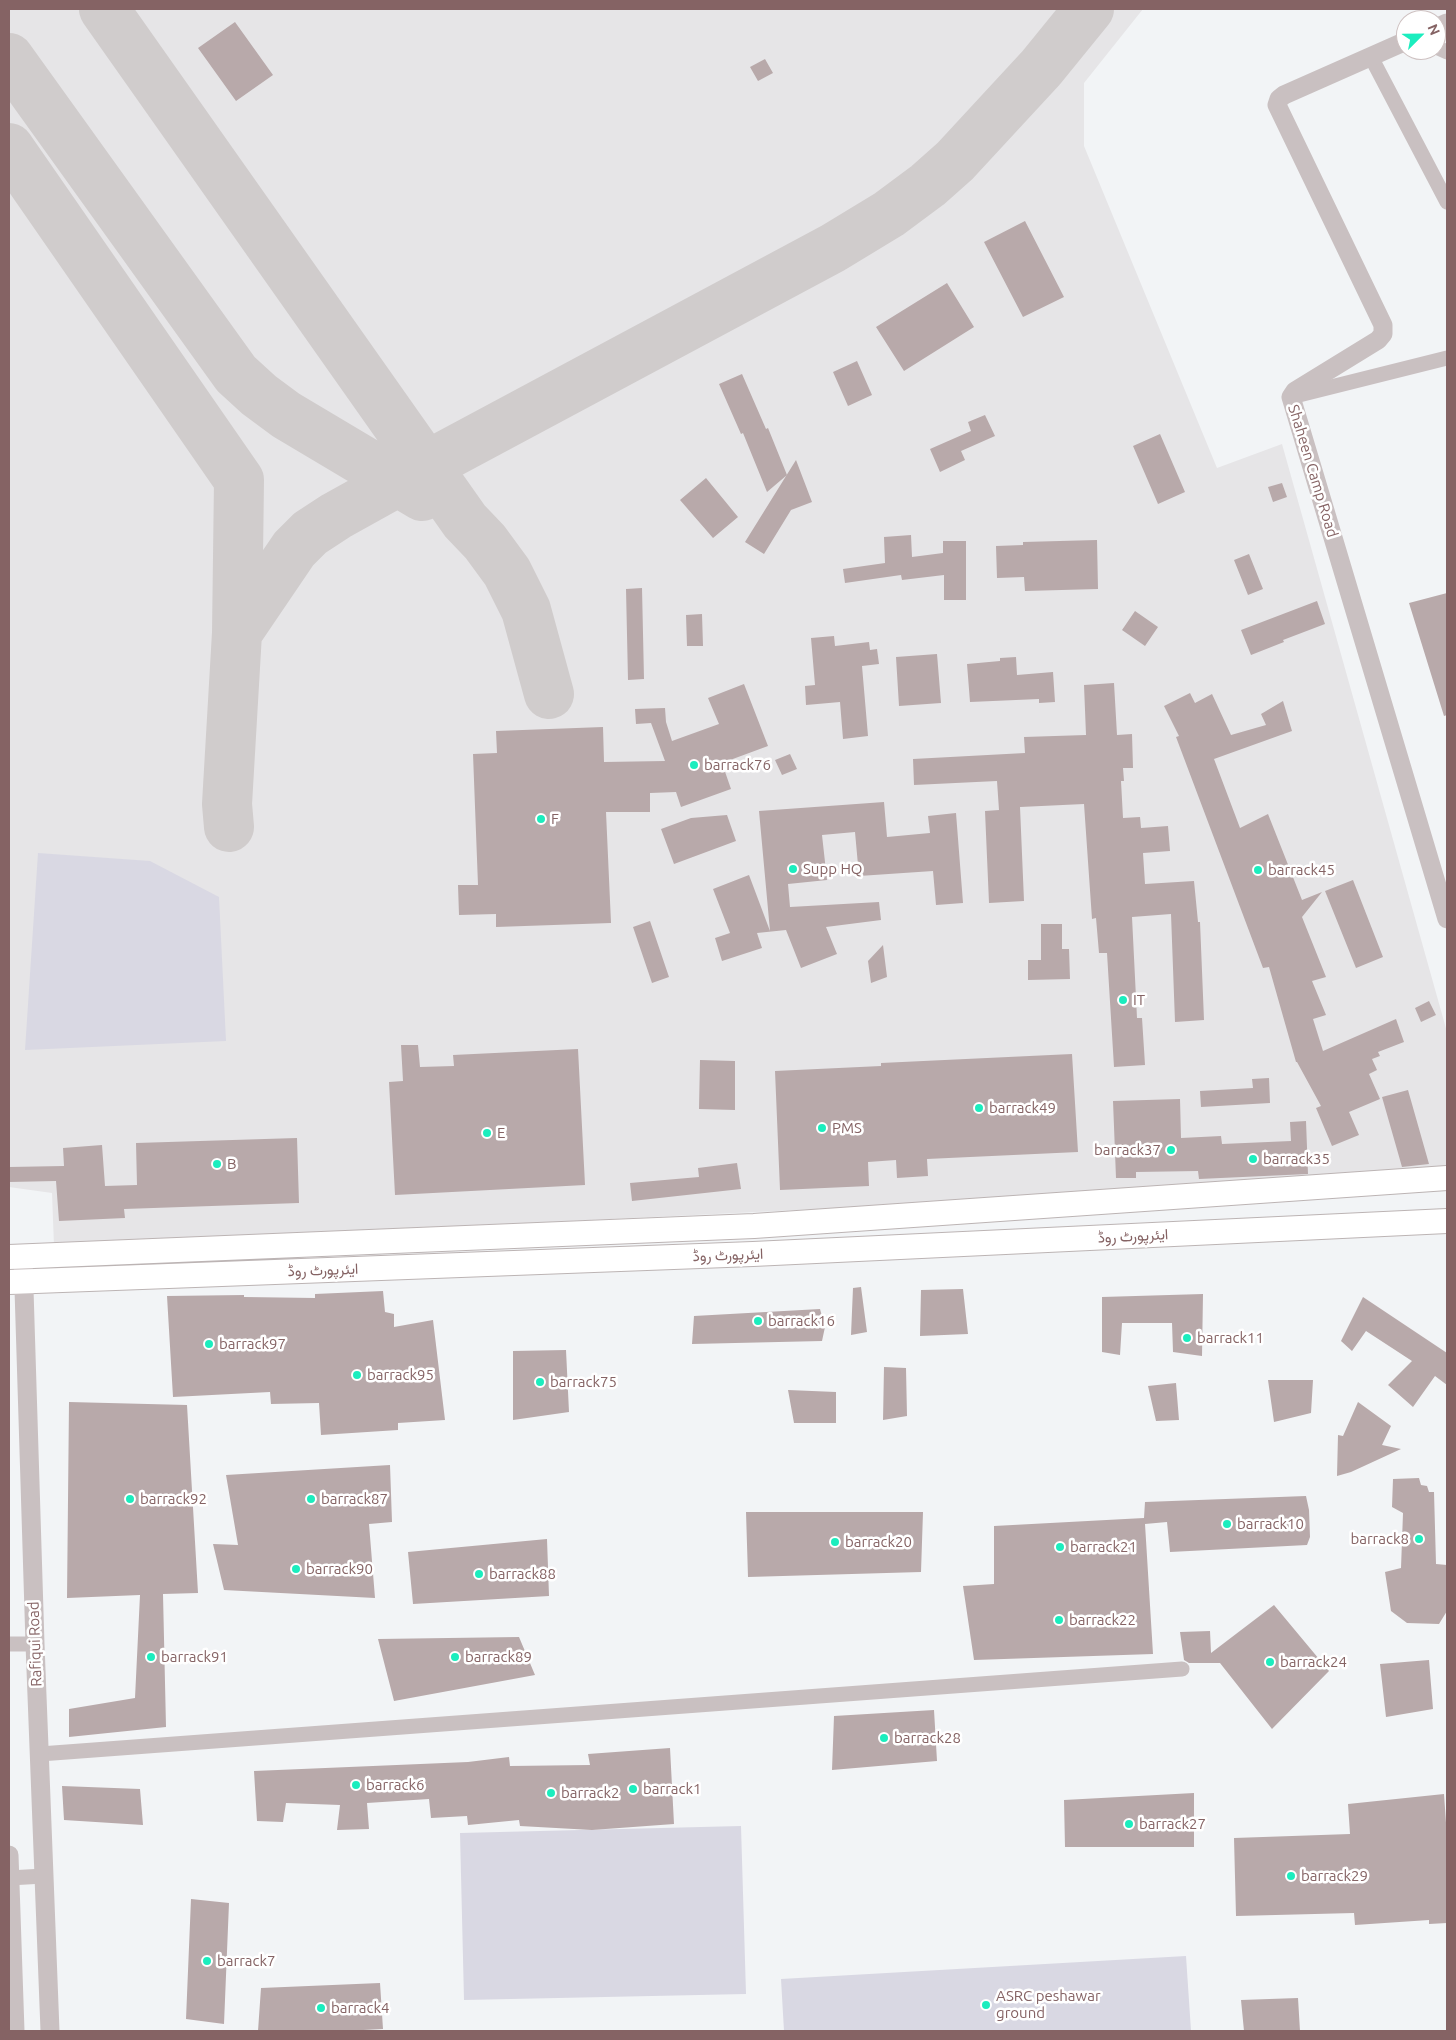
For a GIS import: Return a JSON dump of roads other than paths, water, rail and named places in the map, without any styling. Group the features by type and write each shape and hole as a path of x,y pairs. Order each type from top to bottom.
{"main road":[{"path":"16,1257 754,1226 1447,1178"},
{"name":"ایئرپورٹ روڈ","path":"16,1282 763,1254 1447,1221"}],"street":[{"name":"Shaheen Camp Road","path":"1396,46 1279,99 1278,105 1383,325 1383,334 1378,340 1295,391 1291,397 1446,906"},
{"path":"1371,57 1447,202"},
{"path":"1291,397 1447,358"},
{"name":"Rafiqui Road","path":"16,1257 40,1754 50,2031"},
{"path":"9,1644 35,1644"},
{"path":"40,1754 1182,1668"},
{"path":"9,1855 15,2031"},
{"path":"9,1878 44,1876"}],"place":[{"name":"barrack76","path":"694,765"},
{"name":"F","path":"541,819"},
{"name":"Supp HQ","path":"793,869"},
{"name":"barrack45","path":"1258,870"},
{"name":"IT","path":"1123,1000"},
{"name":"barrack49","path":"979,1108"},
{"name":"PMS","path":"822,1128"},
{"name":"E","path":"487,1133"},
{"name":"barrack37","path":"1171,1150"},
{"name":"barrack35","path":"1253,1159"},
{"name":"B","path":"217,1164"},
{"name":"barrack16","path":"758,1321"},
{"name":"barrack11","path":"1187,1338"},
{"name":"barrack97","path":"209,1344"},
{"name":"barrack95","path":"357,1375"},
{"name":"barrack75","path":"540,1382"},
{"name":"barrack92","path":"130,1499"},
{"name":"barrack87","path":"311,1499"},
{"name":"barrack10","path":"1227,1524"},
{"name":"barrack8","path":"1419,1539"},
{"name":"barrack20","path":"835,1542"},
{"name":"barrack21","path":"1060,1547"},
{"name":"barrack90","path":"296,1569"},
{"name":"barrack88","path":"479,1574"},
{"name":"barrack22","path":"1059,1620"},
{"name":"barrack91","path":"151,1657"},
{"name":"barrack89","path":"455,1657"},
{"name":"barrack24","path":"1270,1662"},
{"name":"barrack28","path":"884,1738"},
{"name":"barrack6","path":"356,1785"},
{"name":"barrack1","path":"633,1789"},
{"name":"barrack2","path":"551,1793"},
{"name":"barrack27","path":"1129,1824"},
{"name":"barrack29","path":"1291,1876"},
{"name":"barrack7","path":"207,1961"},
{"name":"ASRC peshawar ground","path":"986,2005"},
{"name":"barrack4","path":"321,2008"}]}
